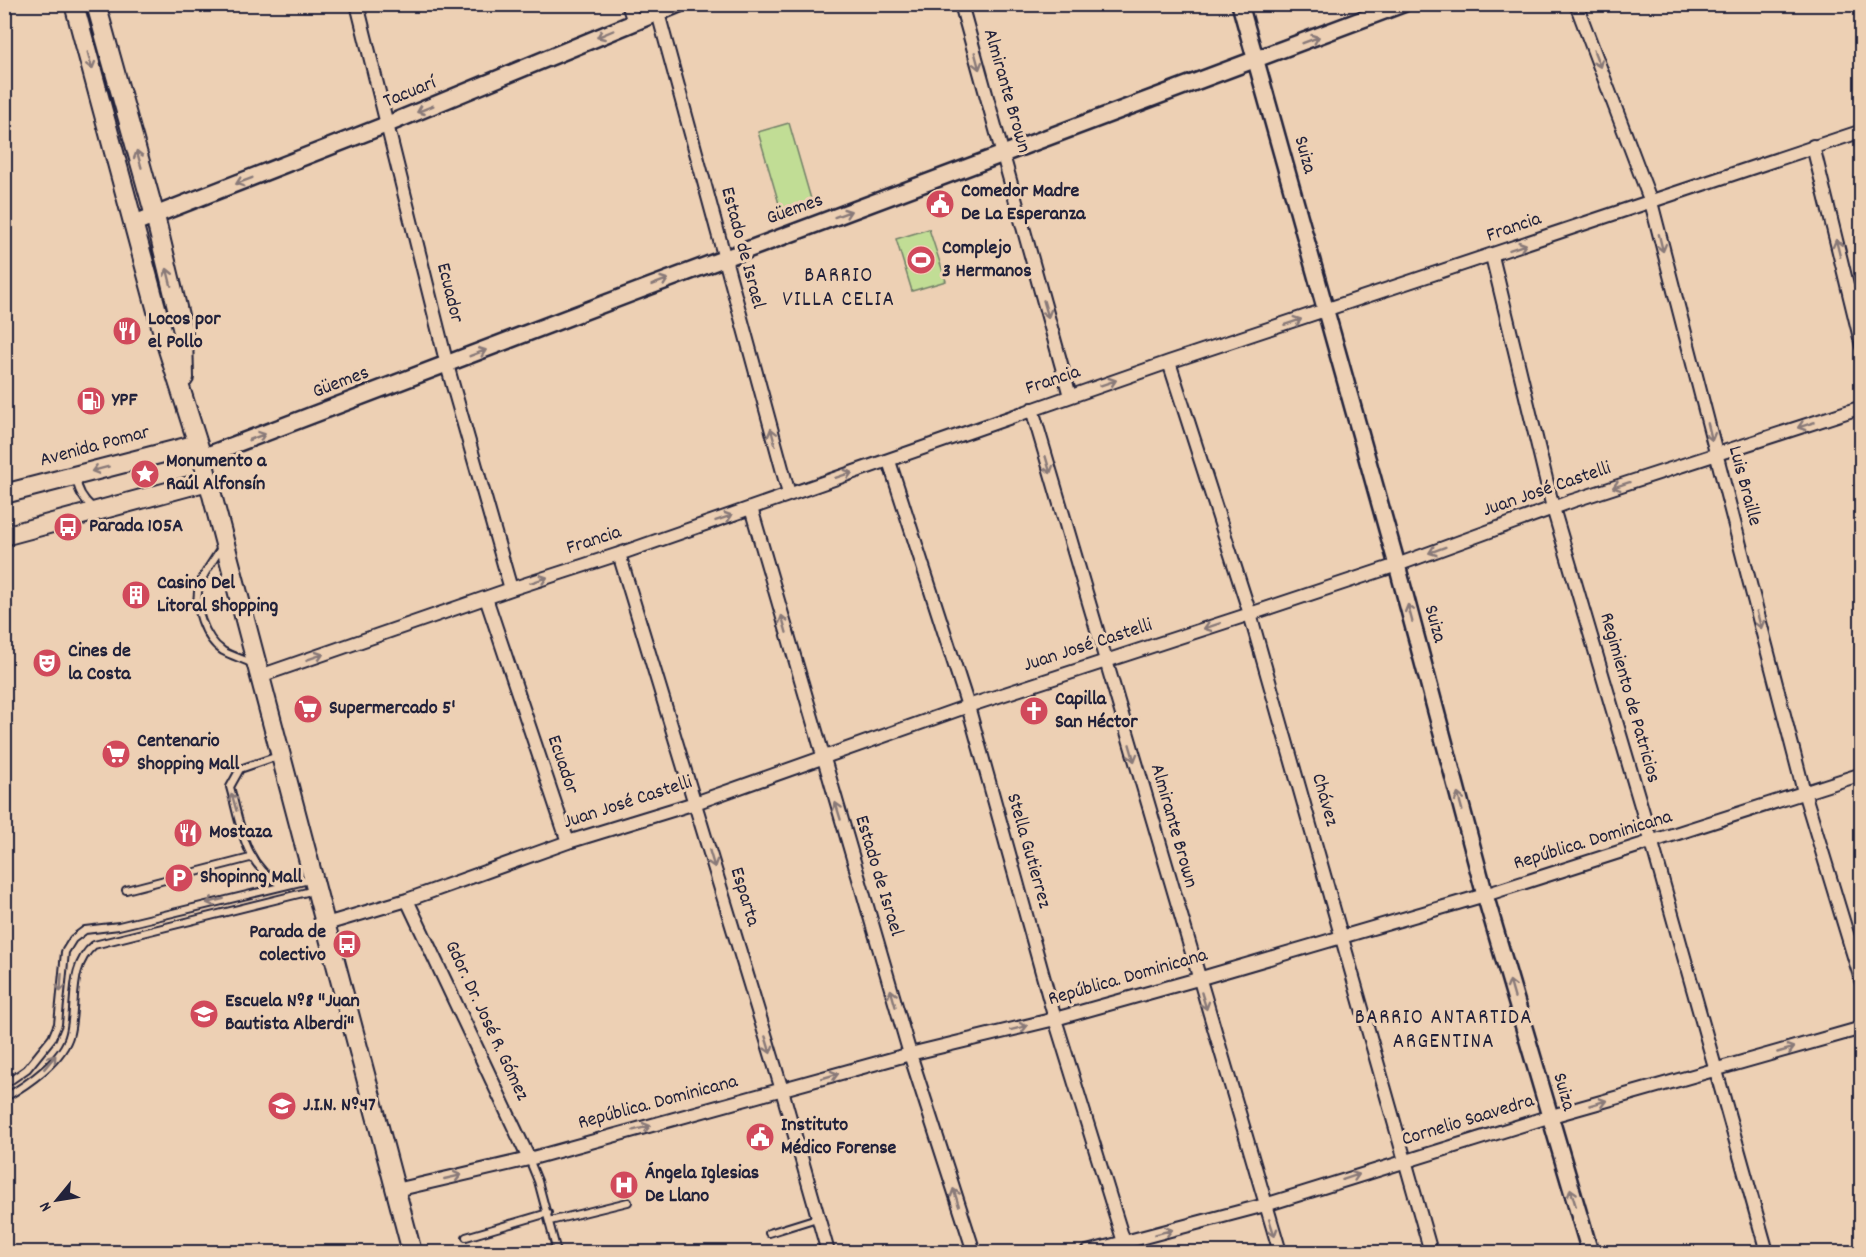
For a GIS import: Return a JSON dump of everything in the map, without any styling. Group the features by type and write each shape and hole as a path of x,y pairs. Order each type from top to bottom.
{"main road":[{"path":"74,4 164,337 200,450 412,1252"},
{"path":"96,4 155,216 183,332 185,397"},
{"name":"Avenida Pomar","path":"4,494 77,475 200,450"},
{"path":"4,536 208,481"}],"street":[{"name":"Ecuador","path":"357,4 447,365 511,589"},
{"path":"628,4 634,22"},
{"name":"Tacuarí","path":"135,223 388,124 679,4"},
{"name":"Almirante Brown","path":"961,4 1070,396"},
{"name":"Suiza","path":"1240,4 1397,565 1485,895 1548,1118 1590,1252"},
{"name":"Güemes","path":"200,450 447,365 725,258 1256,61 1403,4"},
{"name":"Luis Braille","path":"1576,4 1651,202 1804,792 1862,983"},
{"name":"Estado de Israel","path":"658,13 789,494"},
{"name":"Francia","path":"258,671 619,554 1169,362 1325,312 1862,131"},
{"path":"1813,146 1862,346"},
{"name":"Regimiento de Patricios","path":"1492,256 1553,508 1652,843 1767,1252"},
{"name":"Chávez","path":"1169,362 1250,614 1431,1252"},
{"name":"Juan José Castelli","path":"326,924 407,900 568,842 695,803 968,706 1397,565 1553,508 1862,406"},
{"name":"Almirante Brown","path":"1032,409 1280,1252"},
{"name":"Stella Gutierrez","path":"889,461 968,706 1055,1019 1125,1248"},
{"name":"Estado de Israel","path":"751,508 910,1054 974,1252"},
{"name":"Esparta","path":"619,554 782,1090 828,1252"},
{"name":"Ecuador","path":"486,598 568,842"},
{"name":"República. Dominicana","path":"396,1190 529,1159 910,1054 1055,1019 1198,979 1485,895 1862,774"},
{"name":"Gdor. Dr. José R. Gómez","path":"407,900 529,1159"},
{"name":"Cornelio Saavedra","path":"1087,1252 1125,1248 1548,1118 1862,1028"}],"lane":[{"path":"77,475 77,487 84,499 93,508 104,510"},
{"path":"224,543 200,584 197,596 201,614 207,632 214,643 258,671"},
{"path":"280,755 240,770 230,787 250,858 267,878 281,885"},
{"path":"126,890 250,858"},
{"path":"4,1084 27,1069 52,1038 58,1024 65,952 73,939 85,930 119,926 281,885 315,884"},
{"path":"4,1098 38,1076 51,1063 70,1036 78,969 83,955 94,945 315,884"},
{"path":"529,1159 548,1213 557,1252"},
{"path":"550,1221 628,1202"},
{"path":"466,1237 548,1213"},
{"path":"769,1233 817,1218"}],"green space":[{"path":"789,123 813,206 782,214 758,132"},
{"name":"Complejo 3 Hermanos","path":"929,229 946,281 912,291 896,239"}],"place":[{"name":"Comedor Madre De La Esperanza","path":"940,204"},
{"name":"Complejo 3 Hermanos","path":"921,260"},
{"name":"Locos por el Pollo","path":"127,331"},
{"name":"YPF","path":"91,401"},
{"name":"Monumento a Raúl Alfonsín","path":"145,474"},
{"name":"Parada 105A","path":"68,527"},
{"name":"Casino Del Litoral Shopping","path":"136,595"},
{"name":"Cines de la Costa","path":"47,663"},
{"name":"Supermercado 5'","path":"308,709"},
{"name":"Capilla San Héctor","path":"1034,711"},
{"name":"Centenario Shopping Mall","path":"116,754"},
{"name":"Mostaza","path":"188,833"},
{"name":"Shopinng Mall","path":"179,878"},
{"name":"Parada de colectivo","path":"347,944"},
{"name":"Escuela Nº8 \"Juan Bautista Alberdi\"","path":"204,1014"},
{"name":"J.I.N. Nº47","path":"282,1106"},
{"name":"Instituto Médico Forense","path":"760,1137"},
{"name":"Ángela Iglesias De Llano","path":"624,1185"}],"district":[{"name":"BARRIO VILLA CELIA","path":"839,289"},
{"name":"BARRIO ANTARTIDA ARGENTINA","path":"1444,1031"}]}
